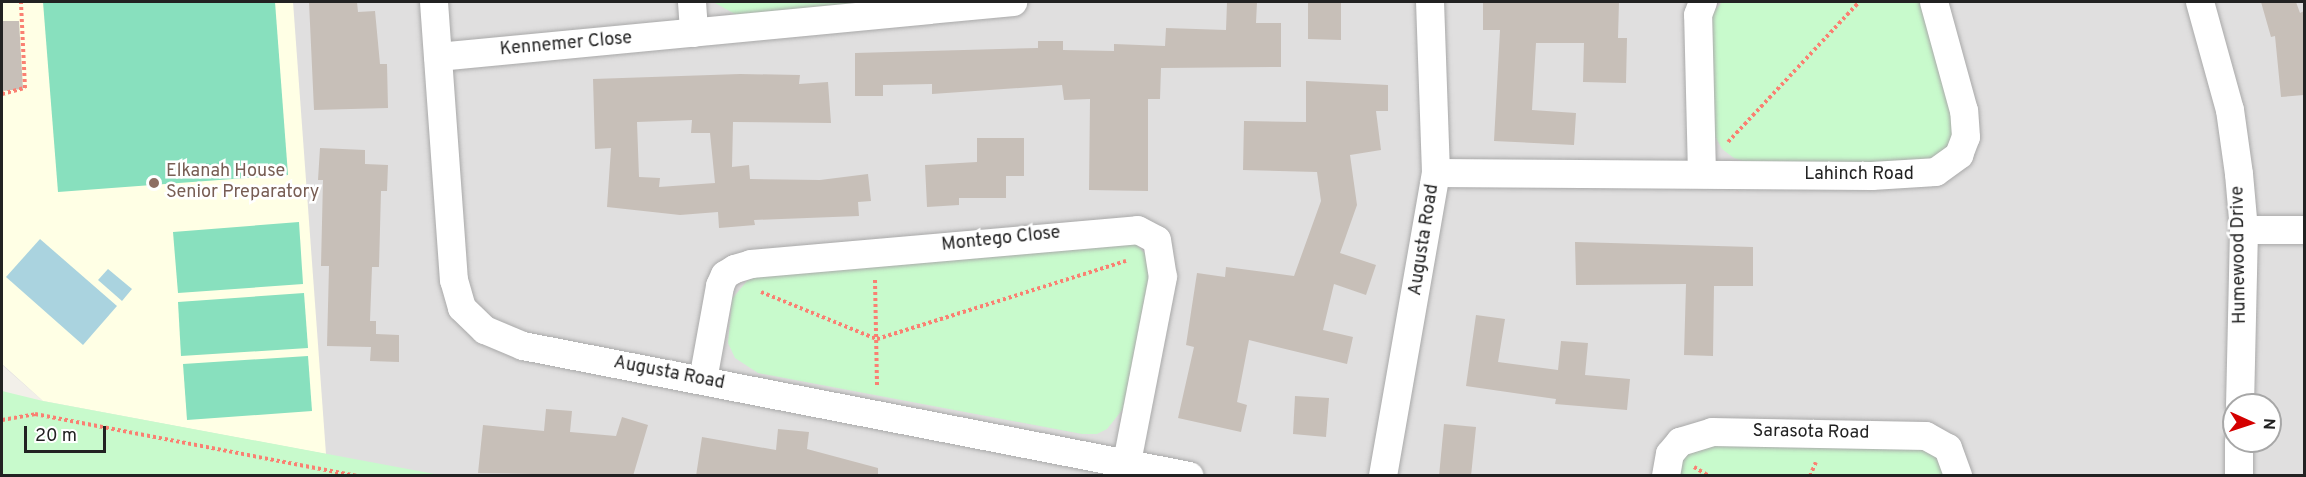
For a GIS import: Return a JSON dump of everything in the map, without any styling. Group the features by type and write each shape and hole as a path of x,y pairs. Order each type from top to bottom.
{"street":[{"name":"Augusta Road","path":"434,2 454,280 462,308 485,330 523,346 1190,476"},
{"path":"692,2 694,33"},
{"name":"Kennemer Close","path":"438,57 1013,2"},
{"name":"Augusta Road","path":"1383,476 1432,215 1436,172 1431,2"},
{"path":"1702,174 1698,15 1703,2"},
{"name":"Lahinch Road","path":"1436,172 1922,176 1948,167 1959,155 1966,137 1964,111 1934,2"},
{"name":"Humewood Drive","path":"2200,2 2234,131 2244,230 2240,393"},
{"name":"Montego Close","path":"725,275 751,264 1120,229 1150,233 1161,250"},
{"path":"2244,230 2304,230"},
{"path":"1126,463 1163,277 1161,250"},
{"path":"703,380 725,275"},
{"name":"Sarasota Road","path":"1666,476 1670,454 1680,442 1699,433 1829,432 1926,436 1948,448 1958,476"},
{"path":"2239,453 2239,476"}],"path":[{"path":"2,94 25,88 21,2"},
{"path":"1702,174 1859,2"},
{"path":"725,275 877,339 1161,250"},
{"path":"874,253 877,339 876,414"},
{"path":"2,420 35,414 357,476"}],"shaded area":[{"path":"2,2 2304,2 2304,475 432,475 43,401 2,365"},
{"name":"Elkanah House Senior Preparatory","path":"2,2 293,2 326,454 43,401 2,364"}],"green space":[{"path":"43,2 275,2 288,175 58,192"},
{"path":"713,2 889,2 737,15"},
{"path":"1722,2 1922,2 1955,120 1955,135 1943,153 1926,162 1746,162 1734,158 1722,149 1715,136 1712,14"},
{"path":"299,222 303,284 178,293 173,232"},
{"path":"1134,242 1149,258 1150,270 1123,409 1107,429 1097,434 1082,434 758,373 735,358 728,343 732,299 747,281 757,277"},
{"path":"304,293 308,348 181,356 178,302"},
{"path":"308,356 312,411 187,420 183,364"},
{"path":"2,391 43,401 440,475 2,475"},
{"path":"1914,440 1946,466 1946,476 1678,476 1680,457 1705,443"}],"water":[{"path":"40,239 117,306 83,345 6,277"},
{"path":"108,269 132,289 122,301 98,280"}],"building":[{"path":"309,2 357,2 358,12 375,11 380,64 387,64 388,108 314,110"},
{"path":"1227,2 1257,2 1256,23 1281,23 1281,67 1161,68 1160,99 1148,99 1148,191 1089,190 1090,99 1064,100 1062,85 932,94 932,84 883,85 883,96 855,96 855,53 1038,48 1038,41 1063,41 1063,50 1114,51 1114,44 1165,46 1166,28 1226,30"},
{"path":"1308,2 1341,2 1341,40 1308,39"},
{"path":"1483,2 1619,2 1618,38 1627,38 1626,83 1583,82 1584,43 1536,43 1532,110 1576,113 1574,145 1494,141 1500,30 1483,30"},
{"path":"2261,2 2296,2 2300,13 2304,11 2304,95 2281,97 2275,36 2271,37"},
{"path":"2,21 19,21 23,89 2,91"},
{"path":"740,74 800,75 799,84 828,82 831,123 733,122 732,167 749,165 750,179 820,180 868,174 871,201 858,202 859,216 754,220 755,225 719,228 718,212 680,215 607,207 611,148 595,149 593,79","holes":["692,120 691,133 710,133 715,183 659,187 660,178 639,177 637,122"]},
{"path":"1306,81 1388,85 1388,111 1376,111 1381,150 1350,155 1357,205 1340,253 1376,265 1366,295 1334,284 1323,330 1353,337 1347,364 1249,340 1237,402 1247,405 1241,432 1178,418 1194,347 1186,345 1197,273 1225,277 1226,267 1294,276 1321,201 1317,172 1243,170 1244,121 1306,122"},
{"path":"977,138 1024,138 1024,176 1006,176 1006,198 959,198 959,205 927,207 925,165 977,162"},
{"path":"320,148 365,150 365,164 388,165 387,191 381,191 379,267 372,267 370,321 376,321 376,334 399,335 399,362 370,361 371,347 327,346 329,266 321,266 323,180 318,180"},
{"path":"1575,242 1753,247 1753,286 1714,286 1713,356 1684,355 1686,284 1576,285"},
{"path":"1476,315 1505,319 1498,362 1558,370 1561,341 1588,343 1585,375 1630,379 1627,410 1555,404 1556,399 1466,386"},
{"path":"1295,396 1329,398 1326,437 1293,434"},
{"path":"546,409 572,411 570,432 616,436 622,417 648,425 633,476 478,473 483,425 544,431"},
{"path":"1444,424 1476,427 1471,476 1439,476"},
{"path":"778,429 809,432 807,449 878,468 878,476 696,476 702,437 776,450"}],"place":[{"name":"Elkanah House Senior Preparatory","path":"154,183"}]}
